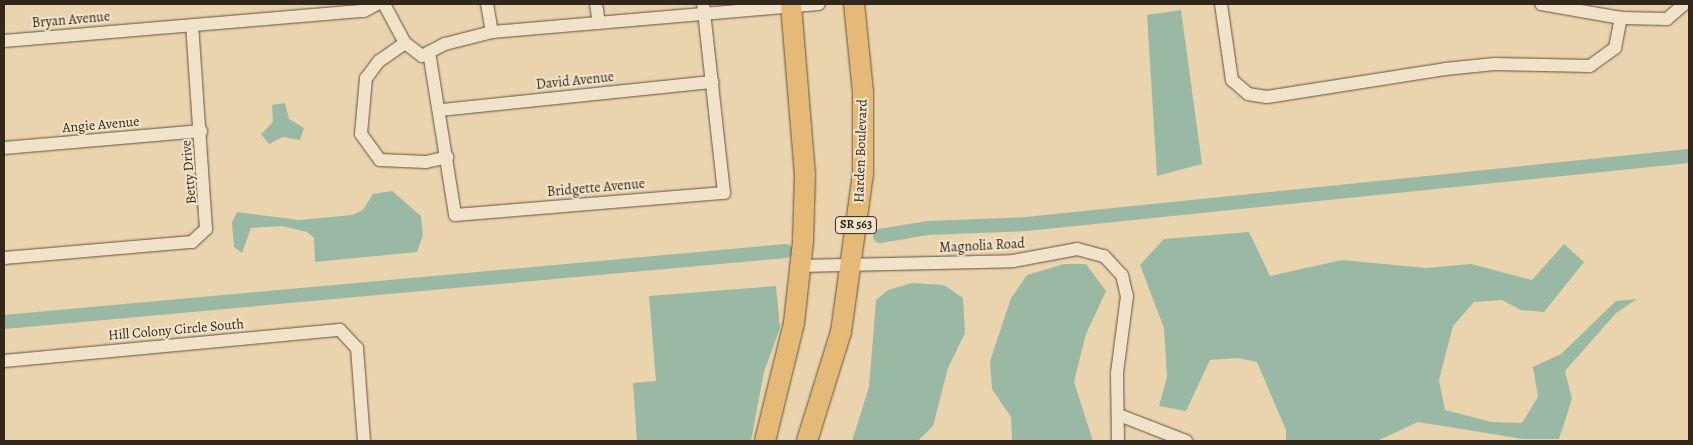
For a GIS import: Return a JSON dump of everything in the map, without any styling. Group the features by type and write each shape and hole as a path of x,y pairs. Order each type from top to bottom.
{"main road":[{"name":"Harden Boulevard","path":"808,441 826,393 851,267 863,174 863,92 854,4"},
{"path":"765,441 794,323 800,266 804,175 791,5"}],"street":[{"name":"Bryan Avenue","path":"4,41 364,12 377,4"},
{"path":"384,4 405,43 422,56 429,52 492,32 599,24 704,9 819,4"},
{"path":"487,4 492,32"},
{"path":"596,4 599,24"},
{"path":"1221,4 1232,80 1248,94 1267,97 1445,69 1590,66 1615,48 1621,18"},
{"path":"1542,4 1621,18 1666,20 1684,4"},
{"name":"Bridgette Avenue","path":"429,52 441,110 455,215 724,193 704,9"},
{"name":"Betty Drive","path":"4,258 192,242 206,229 201,131 192,25"},
{"path":"405,43 380,61 366,78 361,134 380,160 426,162 448,157"},
{"name":"David Avenue","path":"441,110 712,82"},
{"name":"Angie Avenue","path":"4,148 201,131"},
{"name":"Magnolia Road","path":"800,266 851,267 1013,261 1077,249 1104,256 1126,285 1117,373 1118,441"},
{"name":"Hill Colony Circle South","path":"4,361 340,330 350,336 357,348 364,441"},
{"path":"1119,415 1186,441"}],"shaded area":[{"path":"1181,10 1202,164 1157,176 1147,15"},
{"path":"285,103 289,119 304,128 300,140 283,137 269,144 261,134 273,122 272,105"},
{"path":"392,191 421,216 423,235 417,252 315,262 314,238 307,232 282,226 251,228 242,253 234,247 232,222 237,212 299,220 352,215 363,210 373,194"},
{"path":"1249,232 1270,276 1342,260 1426,268 1471,264 1532,280 1564,244 1584,262 1544,312 1521,310 1502,300 1474,302 1453,326 1439,380 1445,410 1492,422 1522,423 1538,397 1533,367 1561,354 1616,301 1637,299 1616,313 1565,371 1572,399 1559,439 1523,439 1418,422 1377,441 1286,441 1286,430 1257,362 1237,358 1210,360 1186,411 1159,406 1167,377 1164,328 1140,265 1164,239"},
{"path":"1064,264 1086,264 1106,291 1086,334 1074,382 1093,441 1012,441 1011,417 992,389 990,361 1011,298 1027,275"},
{"path":"912,283 944,285 963,298 965,333 948,368 933,426 918,441 852,441 869,387 876,300 888,290"},
{"path":"776,286 780,328 764,372 751,441 637,441 633,383 656,381 649,296"}],"waterway":[{"path":"880,236 928,228 1026,224 1689,156"},
{"path":"4,322 786,251"}]}
